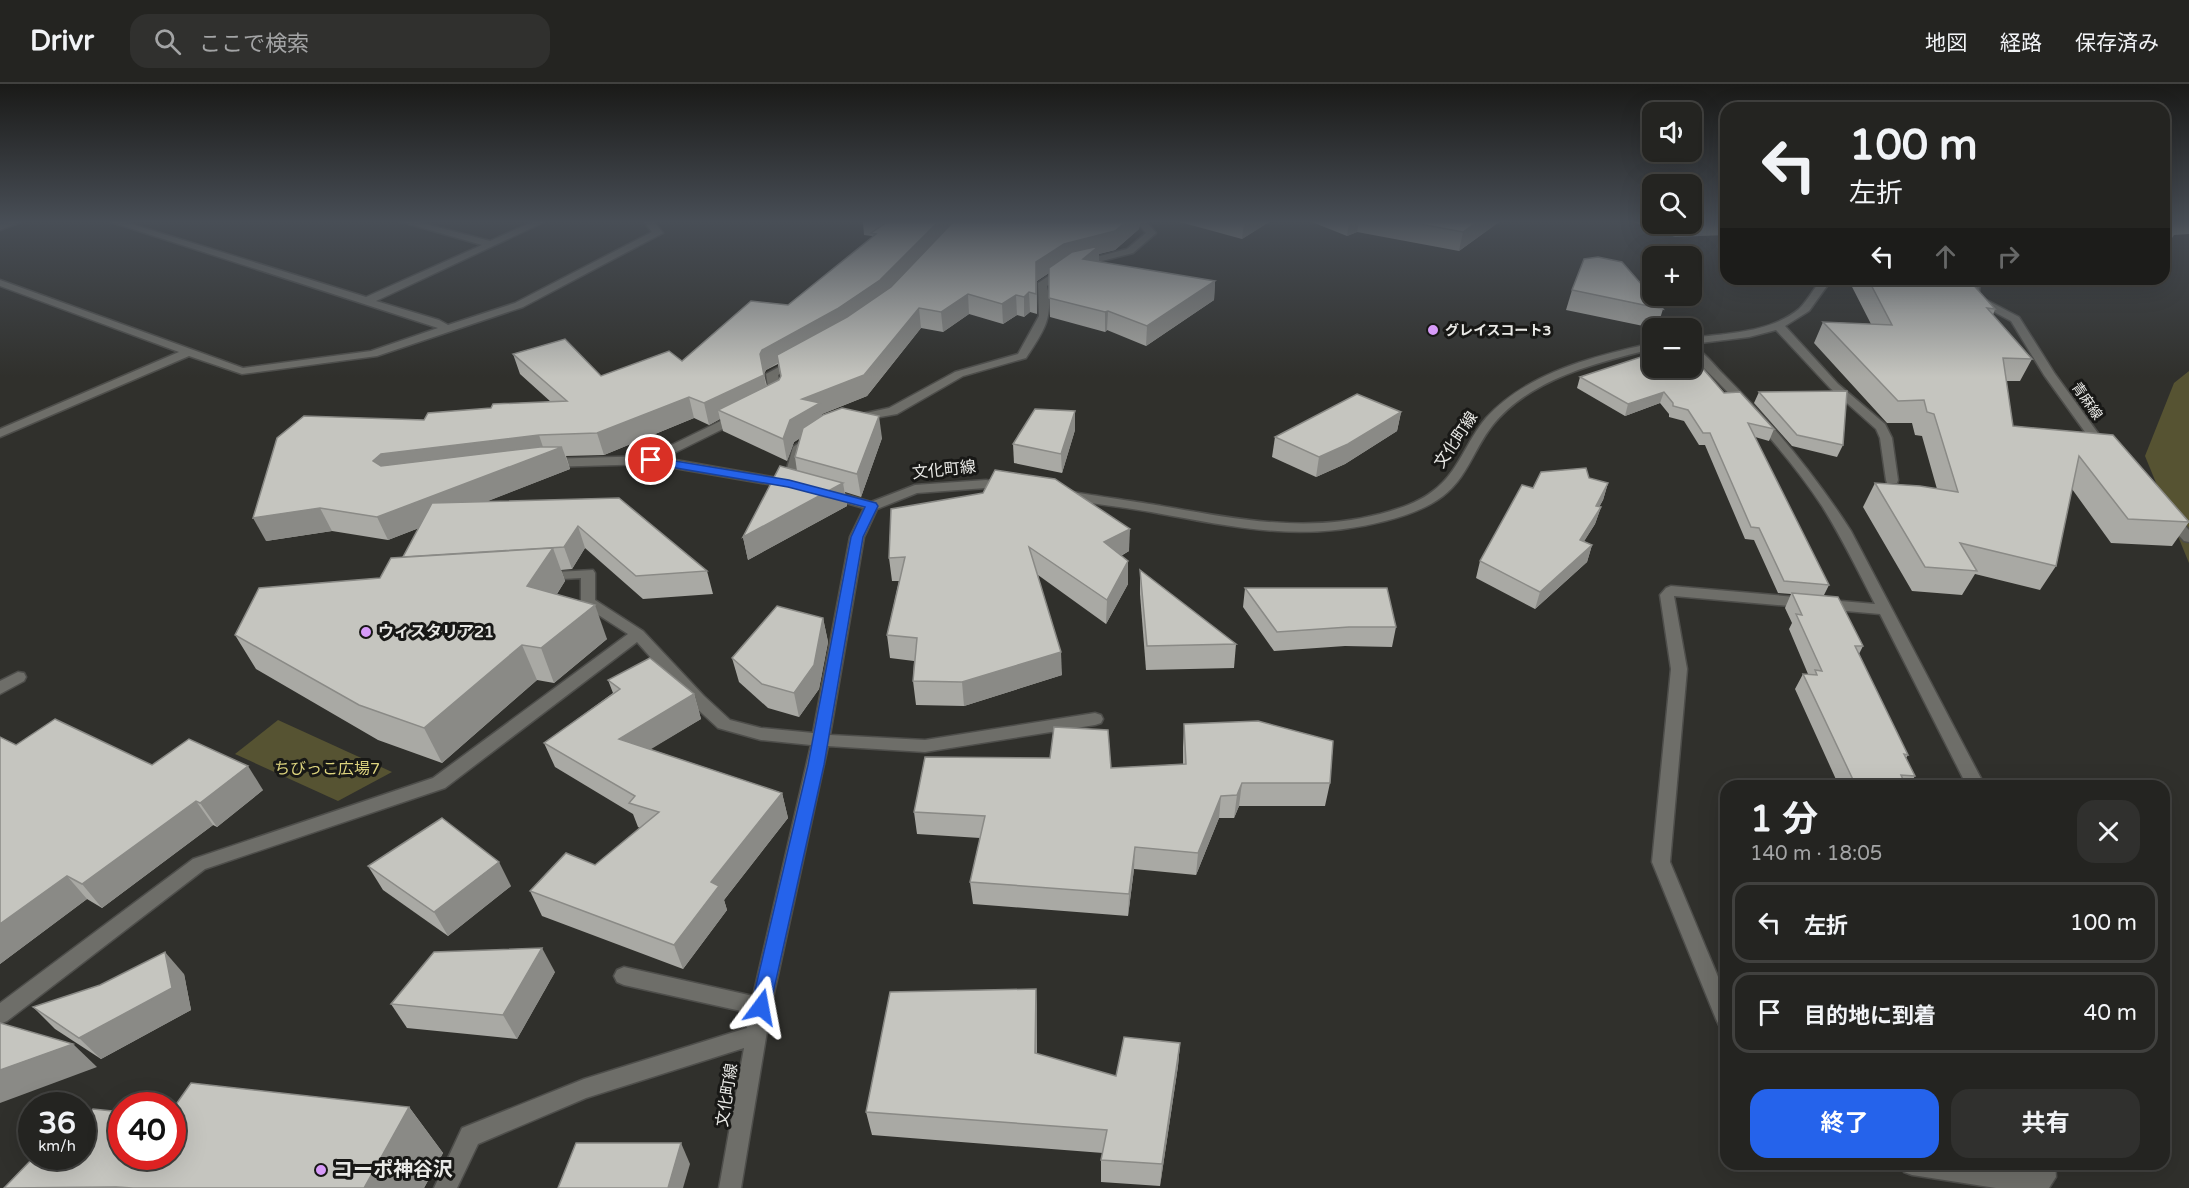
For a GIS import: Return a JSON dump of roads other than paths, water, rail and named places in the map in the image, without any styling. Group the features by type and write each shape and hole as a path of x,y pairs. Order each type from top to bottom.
{"street":[{"path":"284,274 435,322 447,329"},
{"path":"368,301 427,274"},
{"path":"0,283 242,371 373,354 519,305 580,274"},
{"path":"840,425 858,418 893,411 942,381 1022,356 1045,318 1047,306 1042,285 1059,274"},
{"path":"1702,340 1754,332 1792,319 1803,311 1822,285"},
{"name":"青麻線","path":"1975,285 1974,297 2015,319 2050,375 2098,443 2115,460"},
{"path":"1778,325 1834,386 1881,427 1886,438 1893,480"},
{"name":"文化町線","path":"1052,493 1152,508 1221,522 1296,531 1327,530 1370,522 1411,509 1445,488 1488,423 1514,399 1578,368 1617,354 1642,348"},
{"path":"0,434 188,352"},
{"path":"766,403 777,398 772,374 803,357"},
{"path":"1702,360 1756,412 1824,496 1973,780"},
{"path":"651,460 745,414"},
{"path":"799,486 799,447 814,437"},
{"path":"536,464 651,460 799,486 872,506"},
{"name":"文化町線","path":"730,1188 755,1035 820,740 857,537 872,506 915,489 986,484 1019,489"},
{"path":"2156,504 2189,538"},
{"path":"529,577 588,573 588,602 638,634 698,700 724,724 761,734 926,746 1095,719"},
{"path":"1720,1005 1661,862 1679,669 1667,595 1671,591 1885,610"},
{"path":"0,1015 199,864 439,783 638,634"},
{"path":"0,689 18,677"},
{"path":"624,976 761,1007"},
{"path":"445,1188 470,1136 584,1089 755,1035"},
{"path":"1951,1170 2037,1183 2046,1177 2045,1170"}],"place":[{"name":"グレイスコート3","path":"1433,330"},
{"name":"ウィスタリア21","path":"366,632"},
{"name":"コーポ神谷沢","path":"321,1170"}],"park label":[{"name":"ちびっこ広場7","path":"327,769"}]}
